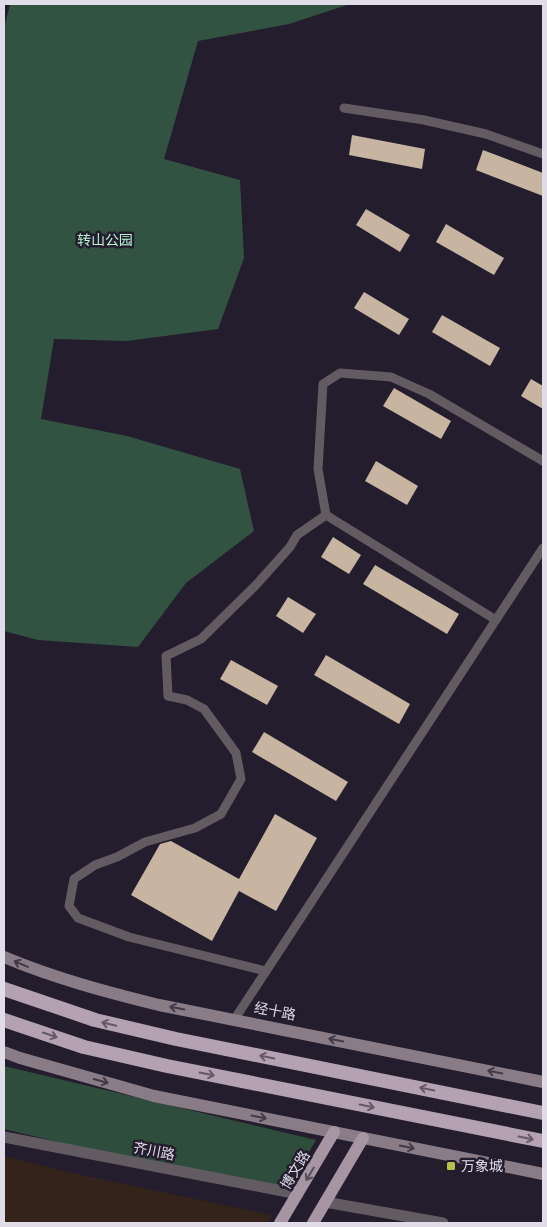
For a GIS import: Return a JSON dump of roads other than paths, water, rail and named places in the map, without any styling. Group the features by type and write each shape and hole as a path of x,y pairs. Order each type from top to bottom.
{"highway":[{"path":"4,989 95,1020 176,1039 543,1113"},
{"path":"4,1020 84,1047 167,1066 543,1141"}],"main road":[{"name":"经十路","path":"4,957 34,970 96,990 159,1005 543,1082"},
{"path":"4,1052 154,1096 543,1174"},
{"name":"博文路","path":"280,1223 334,1132"},
{"path":"313,1223 363,1138"}],"street":[{"path":"344,108 424,120 486,134 543,154"},
{"path":"496,620 326,515 318,469 323,384 340,373 391,377 429,394 543,461"},
{"path":"266,971 129,937 78,918 69,906 74,879 95,865 117,857 145,842 194,828 221,814 241,779 236,753 204,709 187,700 168,696 166,656 201,638 255,586 290,547 297,535 326,515"},
{"path":"234,1020 543,548"},
{"name":"齐川路","path":"4,1137 298,1194"},
{"path":"325,1202 442,1223"}],"place":[{"name":"万象城","path":"451,1166"}],"park label":[{"name":"转山公园","path":"105,240"}]}
